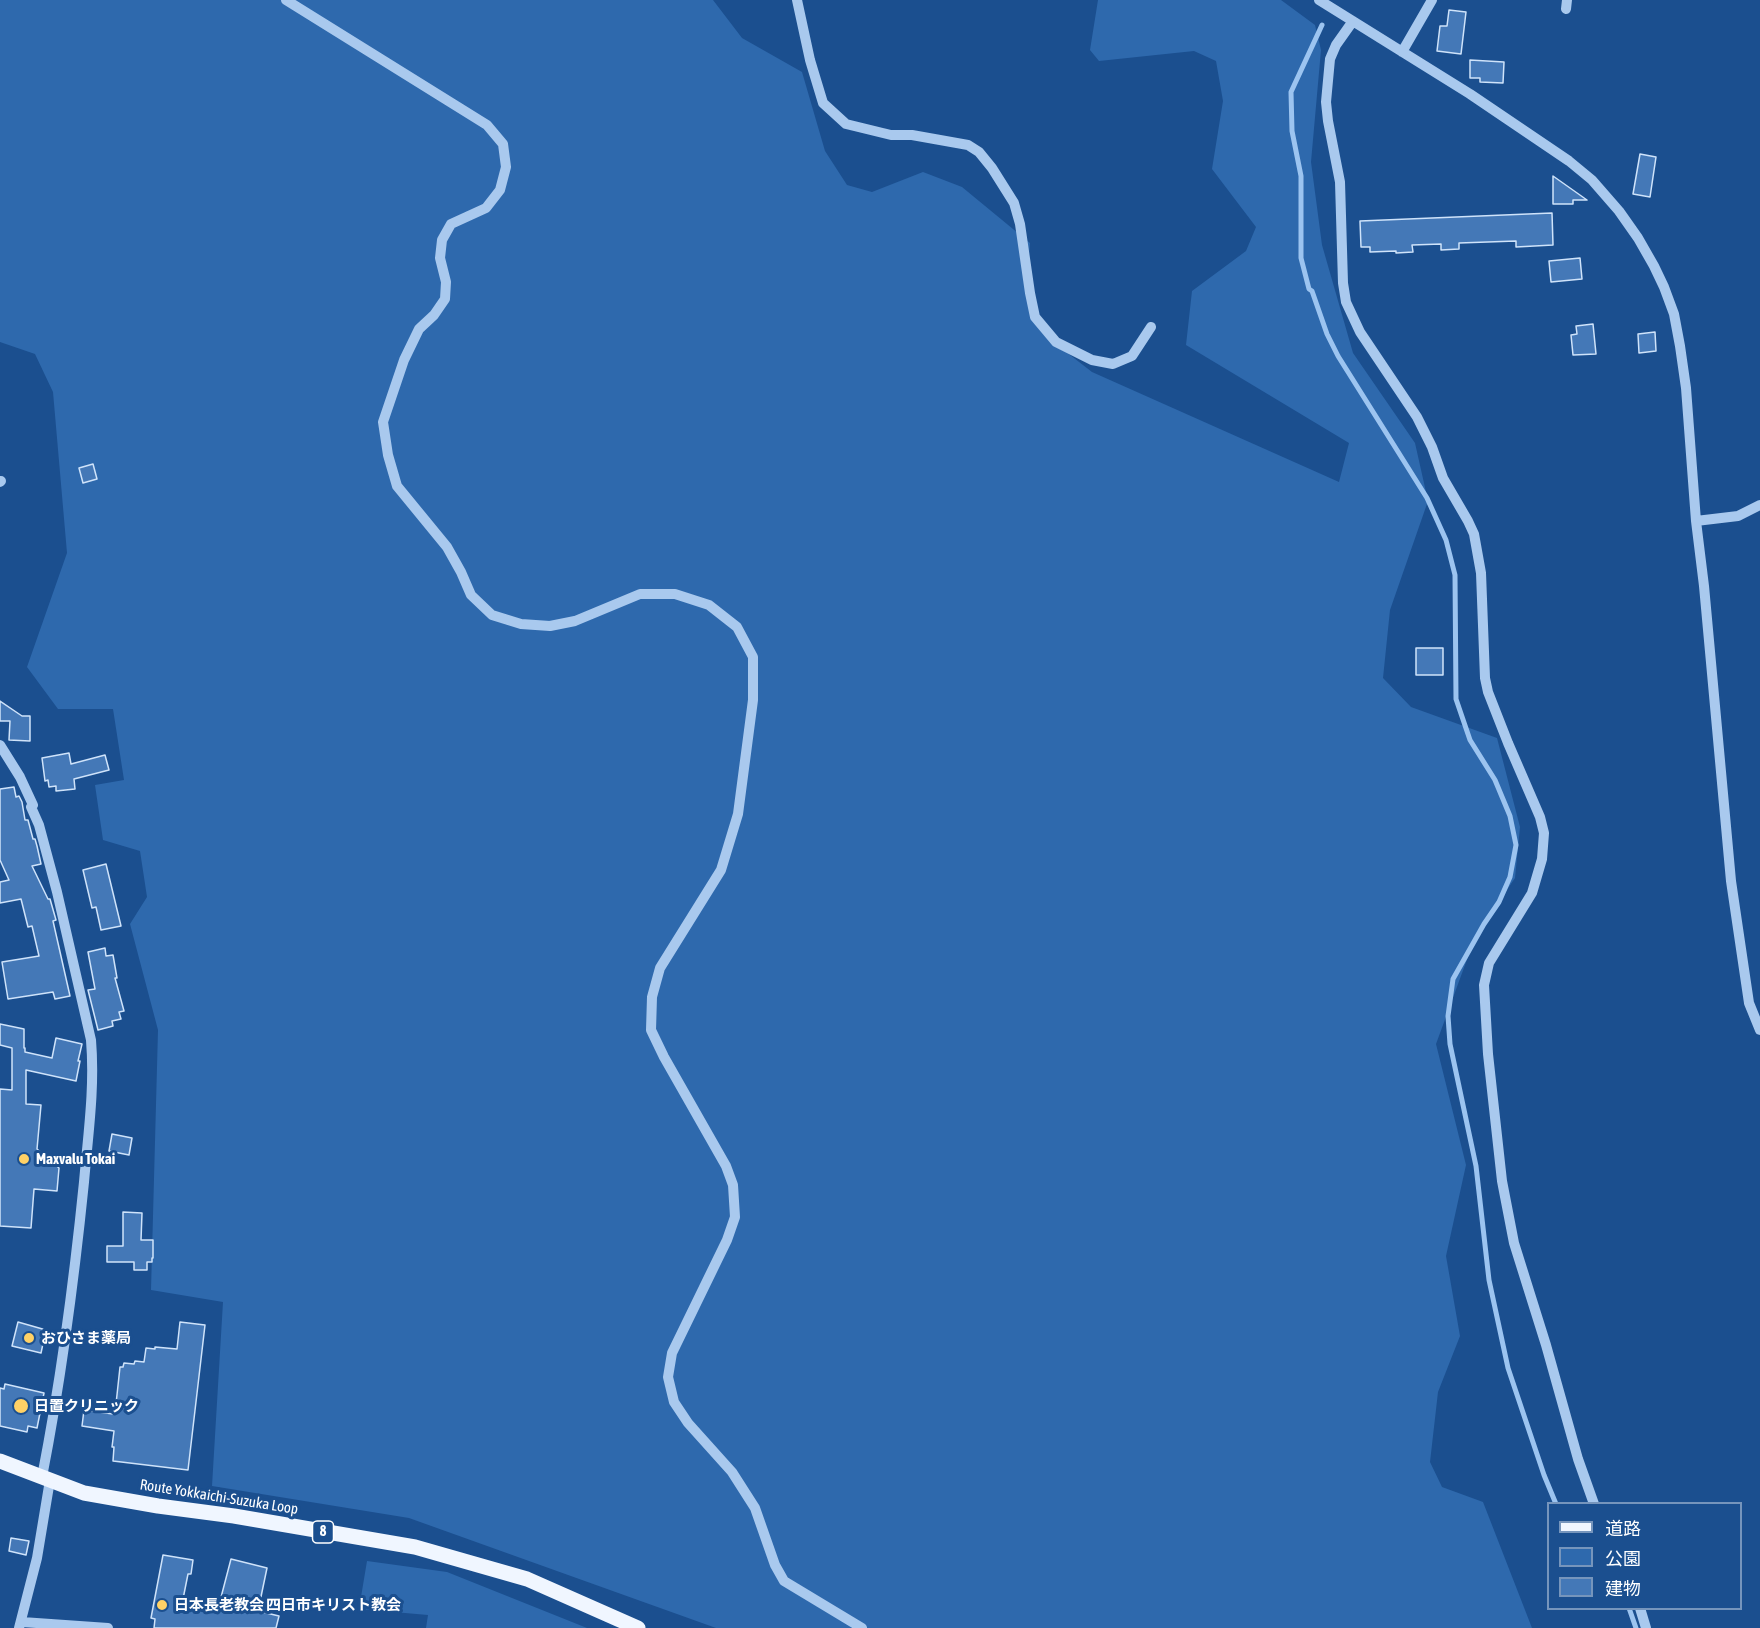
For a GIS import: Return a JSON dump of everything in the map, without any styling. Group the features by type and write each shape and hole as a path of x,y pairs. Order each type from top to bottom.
{"main road":[{"name":"Route Yokkaichi-Suzuka Loop","path":"0,1461 84,1493 415,1547 527,1579 638,1628"}],"street":[{"path":"286,0 487,125 503,144 506,167 500,190 486,208 451,224 442,240 440,258 446,282 445,299 434,315 419,329 404,360 383,422 388,454 397,486 447,547 471,595 492,615 521,624 550,626 574,621 640,594 675,594 709,605 737,627 753,657 753,699 738,814 721,870 660,968 652,997 651,1030 726,1166 733,1185 735,1216 727,1240 672,1353 668,1377 674,1402 688,1423 732,1472 755,1508 784,1581 862,1628"},
{"path":"797,0 810,60 824,103 846,124 891,135 912,135 968,145 979,152 992,168 1014,203 1020,224 1035,317 1056,342 1092,360 1113,364 1132,356 1150,327"},
{"path":"1319,0 1488,105 1569,161 1592,180 1619,211 1638,238 1664,287 1674,314 1686,388 1696,521 1731,881 1749,1003 1760,1030"},
{"path":"1402,52 1432,0"},
{"path":"1353,21 1336,45 1330,59 1326,102 1340,182 1343,283 1346,302 1360,332 1417,417 1432,447 1443,478 1474,534 1481,573 1485,678 1488,692 1540,816 1544,833 1542,859 1532,893 1489,963 1484,985 1487,1044 1502,1181 1514,1244 1546,1345 1578,1459 1594,1502"},
{"path":"1696,521 1738,516 1760,505"},
{"path":"0,745 20,777 39,825 92,1040 93,1056 92,1095 80,1223 58,1380 37,1558 21,1625 108,1628"},
{"path":"1641,1610 1646,1628"}],"green space":[{"path":"0,0 713,0 742,38 802,72 825,151 847,185 872,192 923,172 962,187 1030,243 1026,297 1043,334 1092,372 1339,482 1349,443 1186,345 1192,291 1246,251 1256,227 1212,169 1223,101 1216,61 1194,51 1099,61 1090,50 1098,0 1281,0 1315,25 1321,50 1311,162 1322,245 1353,353 1415,443 1428,501 1390,610 1383,678 1411,707 1497,738 1520,827 1515,878 1476,935 1436,1044 1466,1165 1446,1256 1460,1336 1438,1392 1430,1462 1442,1487 1483,1502 1532,1628 716,1628 409,1518 212,1486 223,1302 151,1290 158,1030 130,924 147,897 140,851 103,840 95,785 124,780 113,709 58,709 27,667 67,553 53,392 35,354 0,342"},
{"path":"367,1561 447,1572 587,1628 426,1628 428,1615 359,1609"}],"building":[{"path":"1449,10 1466,12 1461,54 1437,51 1440,26 1447,26"},
{"path":"1470,60 1504,62 1503,83 1480,82 1480,78 1470,78"},
{"path":"1640,154 1656,157 1650,197 1633,194"},
{"path":"1553,176 1587,200 1573,200 1573,204 1553,204"},
{"path":"1552,213 1553,245 1516,247 1516,241 1459,243 1459,249 1441,250 1441,244 1412,245 1413,252 1396,253 1396,251 1370,252 1370,247 1361,247 1360,221"},
{"path":"1580,258 1582,279 1551,282 1549,261"},
{"path":"1593,324 1596,354 1573,355 1571,335 1577,334 1576,326"},
{"path":"1655,332 1656,351 1639,353 1638,334"},
{"path":"93,464 97,479 83,483 79,468"},
{"path":"1416,648 1443,648 1443,675 1416,675"},
{"path":"0,701 22,716 30,716 30,741 9,740 10,721 0,721"},
{"path":"69,753 71,764 105,755 109,770 74,779 75,789 56,791 56,786 49,787 48,780 45,781 42,758"},
{"path":"14,787 16,797 19,796 22,802 25,820 28,820 37,846 41,864 32,866 50,899 70,996 55,999 53,992 8,999 2,962 39,956 32,926 28,927 21,899 0,903 0,882 9,880 0,860 0,789"},
{"path":"106,864 121,926 101,930 96,907 92,908 83,870"},
{"path":"105,948 106,956 113,955 117,978 115,978 124,1011 119,1012 121,1019 112,1021 113,1026 98,1030 88,990 95,989 88,952"},
{"name":"Maxvalu Tokai","path":"0,1024 24,1029 25,1052 52,1058 56,1038 82,1044 76,1081 26,1070 26,1104 41,1105 37,1149 59,1168 57,1191 34,1189 31,1228 0,1226 0,1089 12,1090 12,1048 0,1045"},
{"path":"112,1134 132,1138 129,1155 109,1151"},
{"path":"123,1212 142,1213 141,1240 153,1240 153,1258 152,1262 147,1262 147,1270 134,1270 134,1262 107,1262 107,1246 123,1246"},
{"name":"おひさま薬局","path":"18,1322 46,1330 41,1353 12,1346"},
{"path":"180,1322 205,1325 188,1470 113,1461 114,1431 82,1426 84,1410 113,1414 120,1367 123,1367 124,1363 144,1362 146,1348 177,1349"},
{"name":"日置クリニック","path":"5,1384 44,1393 37,1428 28,1426 27,1432 0,1426 0,1388 4,1389"},
{"path":"11,1538 29,1541 26,1555 9,1551"},
{"path":"163,1555 193,1560 183,1599 219,1605 231,1559 267,1568 258,1611 279,1616 276,1628 154,1628 155,1619 151,1618"}],"waterway":[{"path":"1322,25 1291,92 1292,131 1301,176 1301,258 1309,289 1312,291 1327,334 1338,356 1427,498 1446,540 1455,575 1456,699 1470,740 1495,780 1510,816 1516,845 1510,877 1499,902 1453,979 1448,1016 1450,1044 1476,1166 1489,1280 1508,1368 1555,1502"},
{"path":"1630,1610 1636,1628"}],"place":[{"name":"Maxvalu Tokai","path":"24,1159"},
{"name":"おひさま薬局","path":"29,1338"},
{"name":"日置クリニック","path":"21,1406"},
{"name":"日本長老教会 四日市キリスト教会","path":"162,1605"}]}
